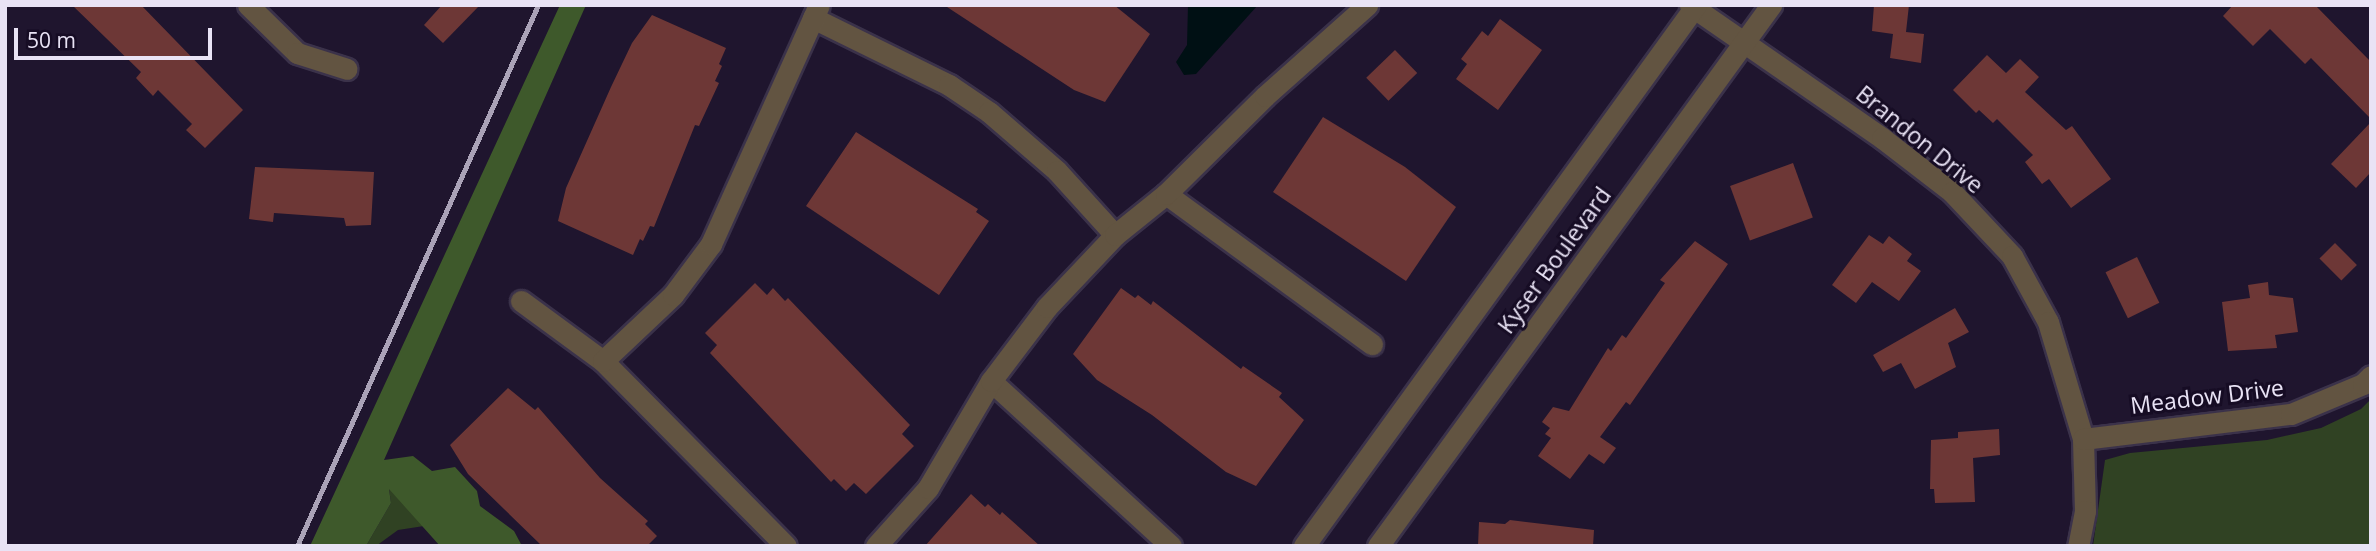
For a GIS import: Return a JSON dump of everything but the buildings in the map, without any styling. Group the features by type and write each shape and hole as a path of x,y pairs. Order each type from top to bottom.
{"street":[{"path":"248,5 297,52 347,69"},
{"path":"876,546 928,488 990,382 1047,307 1115,235 1166,194 1265,96 1367,5"},
{"name":"Kyser Boulevard","path":"1378,546 1771,5"},
{"name":"Kyser Boulevard","path":"1304,546 1694,6"},
{"name":"Brandon Drive","path":"1694,6 1952,192 2012,256 2048,322 2083,439 2085,511 2077,546"},
{"path":"603,361 673,295 711,244 816,12 949,85 989,112 1058,171 1115,235"},
{"path":"1166,194 1372,344"},
{"path":"521,301 603,361 786,546"},
{"name":"Meadow Drive","path":"2083,439 2291,414 2363,384 2371,376"},
{"path":"990,382 1171,546"}],"green space":[{"path":"560,5 586,5 384,460 413,456 432,471 455,467 477,491 480,506 514,531 522,546 440,546 389,489 391,503 366,546 310,546"},
{"path":"2371,399 2371,546 2093,546 2105,460 2130,453 2267,440 2321,428 2361,409"},
{"path":"389,488 424,526 398,530 376,546 366,546 391,503"}],"shaded area":[{"path":"1188,5 1258,5 1196,74 1184,75 1176,62 1187,45"}],"railway":[{"path":"297,546 538,5"}]}
